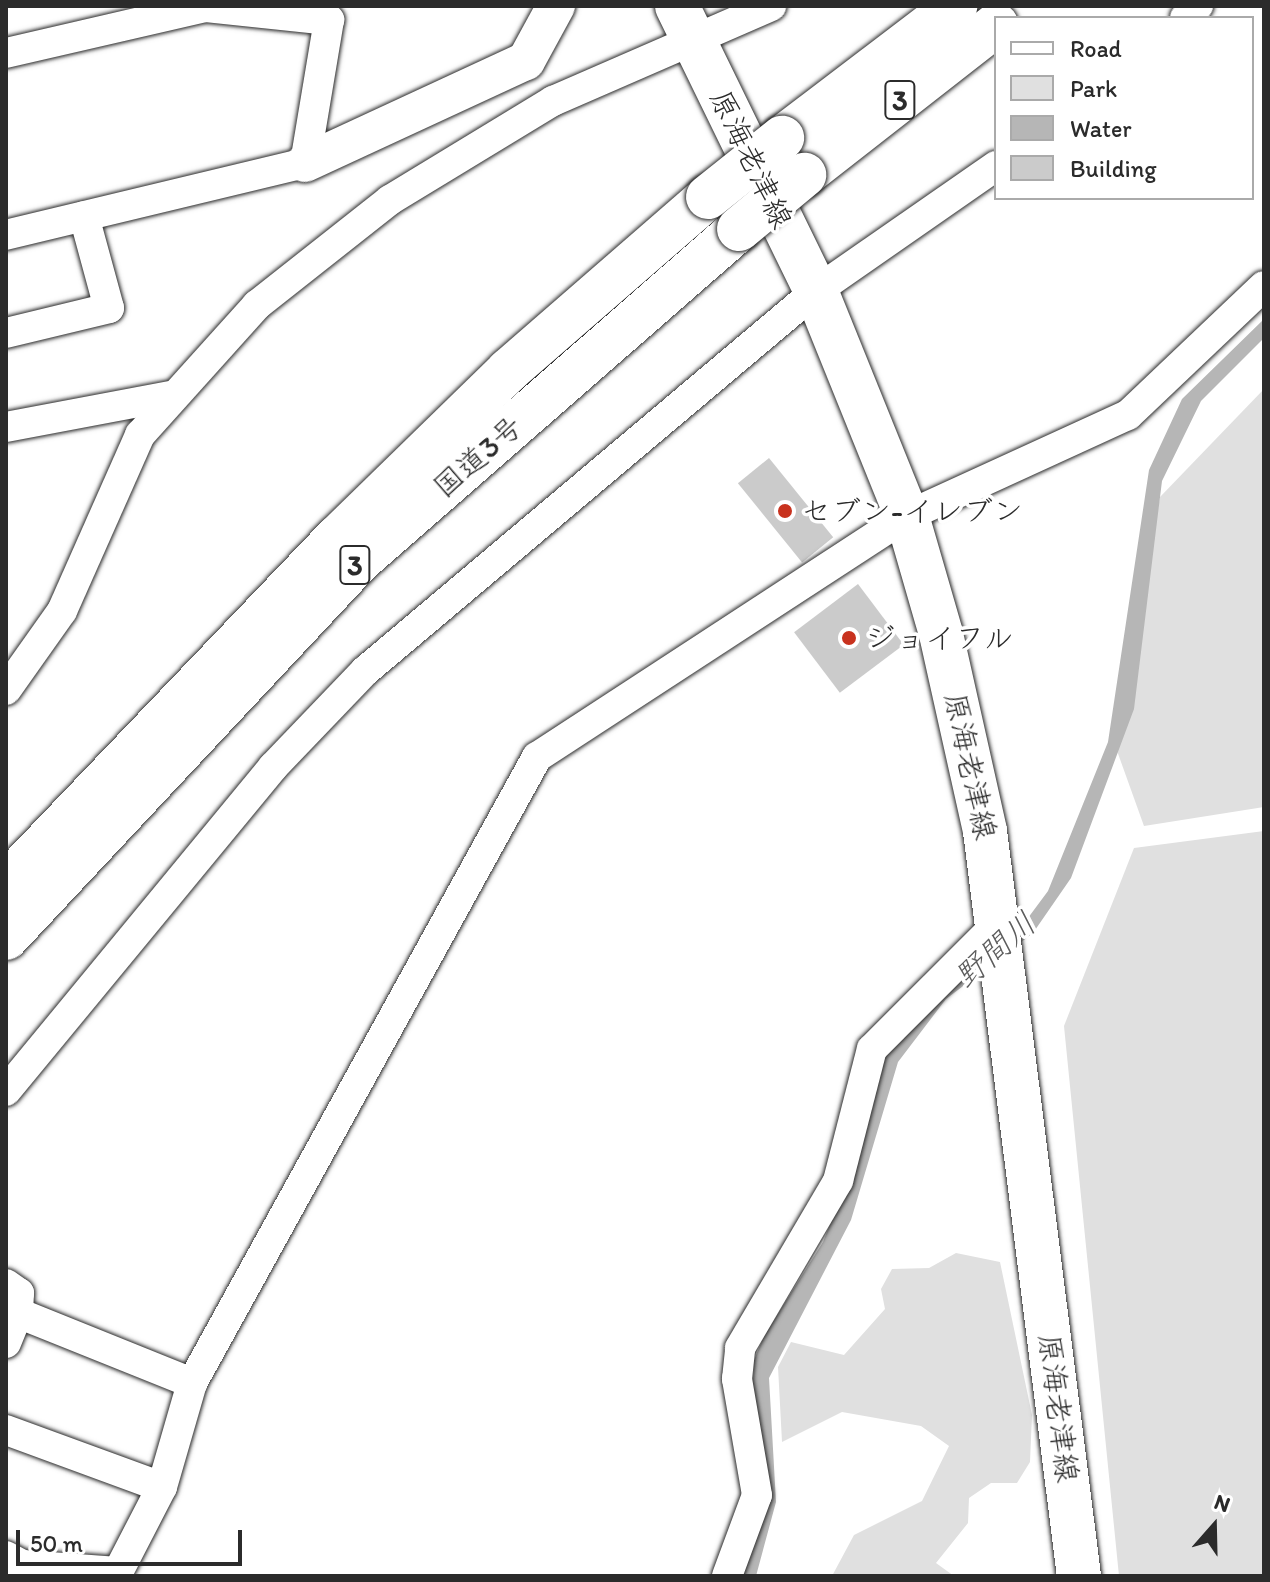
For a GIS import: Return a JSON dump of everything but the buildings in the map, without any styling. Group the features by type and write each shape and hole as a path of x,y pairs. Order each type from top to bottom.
{"main road":[{"name":"国道3号","path":"6,884 361,515 508,371 708,197 955,6"},
{"name":"原海老津線","path":"684,22 816,291 907,516 969,750 997,924 1079,1576"},
{"name":"国道3号","path":"6,938 359,561 739,229 994,27"}],"street":[{"path":"6,235 305,163 526,61 556,6"},
{"path":"6,690 62,611 112,488 170,396 257,305 390,200 684,22 771,6"},
{"path":"6,53 206,7 329,20 305,163"},
{"path":"6,1091 273,767 365,671 816,291 994,167"},
{"path":"6,333 109,308 84,216"},
{"path":"6,1556 22,1565 117,1574 162,1487 192,1383 537,757 907,516 1128,415 1264,286"},
{"path":"6,427 170,396"},
{"path":"727,1576 757,1495 741,1417 740,1348 838,1181 872,1049 997,924"},
{"path":"6,1284 19,1293 18,1313 6,1343"},
{"path":"18,1313 192,1383"},
{"path":"6,1430 162,1487"}],"green space":[{"path":"1264,389 1264,807 1144,826 1116,748 1160,497"},
{"path":"1264,831 1264,1576 1119,1576 1064,1026 1134,848"},
{"path":"956,1253 1000,1262 1032,1415 1030,1462 1017,1483 991,1483 969,1498 968,1523 936,1563 954,1576 832,1576 854,1535 922,1501 949,1446 921,1426 842,1412 782,1442 778,1367 791,1342 844,1355 885,1309 881,1289 892,1269 929,1268"}],"water":[{"name":"野間川","path":"1264,319 1264,338 1201,401 1162,481 1134,709 1071,878 1033,933 946,999 898,1062 851,1220 769,1378 776,1502 756,1576 743,1576 754,1360 764,1336 823,1242 856,1158 876,1071 894,1040 959,970 1025,922 1048,891 1108,742 1149,470 1182,399"}],"place":[{"name":"セブン-イレブン","path":"785,511"},
{"name":"ジョイフル","path":"849,638"}]}
